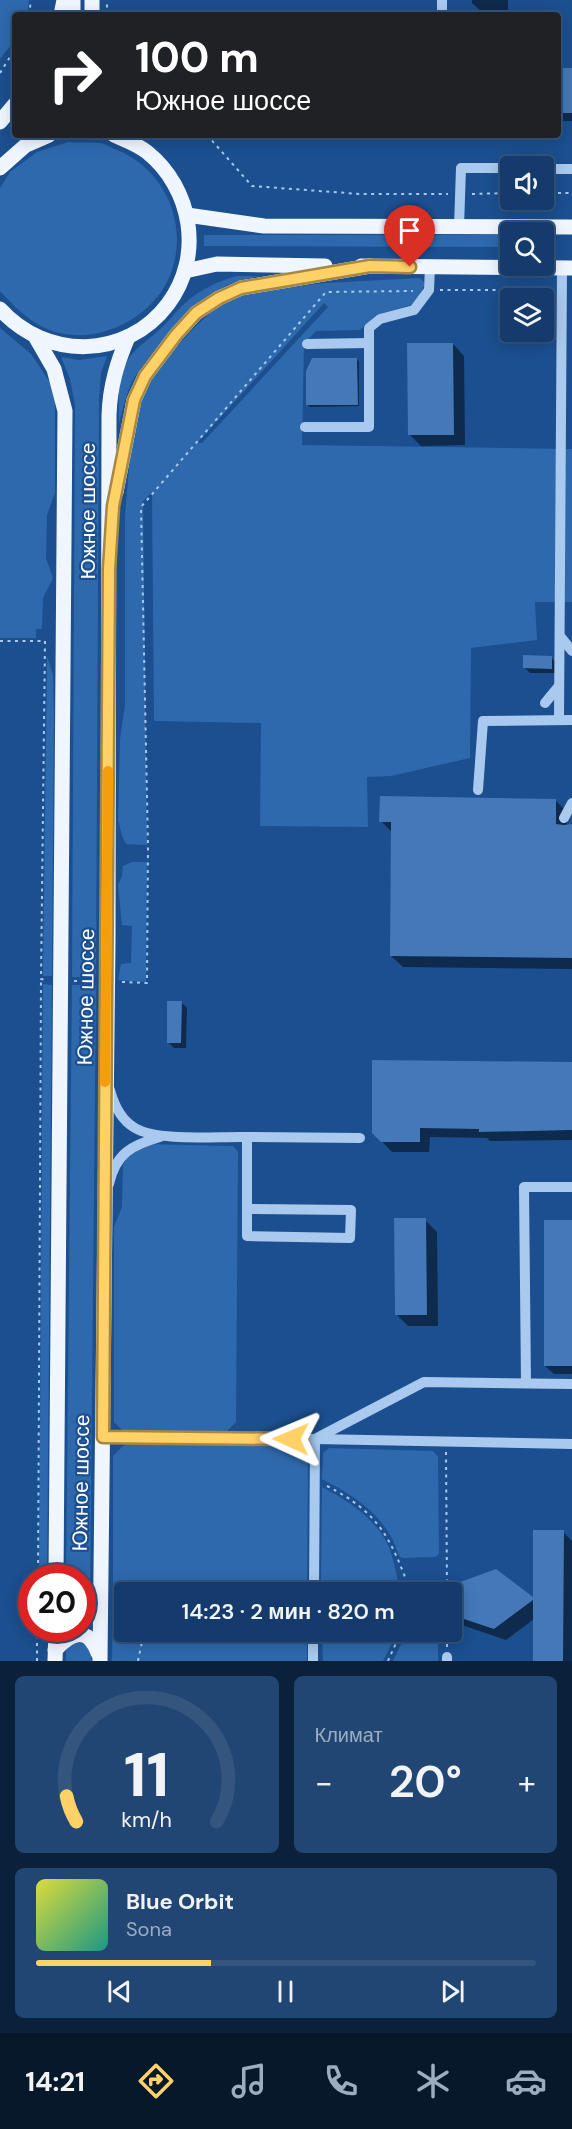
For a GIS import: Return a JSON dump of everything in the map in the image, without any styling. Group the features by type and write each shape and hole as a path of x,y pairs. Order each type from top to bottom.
{"main road":[{"path":"0,122 12,108"},
{"path":"0,168 26,146 41,138"},
{"path":"0,309 20,327 35,336 51,342 80,347 114,343 146,325 167,305 185,271 189,243 187,215 178,189 158,162 145,151 120,138"},
{"path":"187,215 264,226 572,227"},
{"path":"185,271 217,264 567,268"},
{"path":"109,569 113,506 134,400 145,376 176,335 196,313 219,298 241,288 370,266"},
{"name":"Южное шоссе","path":"35,336 54,369 65,411 56,1564"},
{"name":"Южное шоссе","path":"100,1658 107,1606 103,1437 110,392 115,369 128,336"},
{"path":"96,1615 107,1606"},
{"path":"55,1655 64,1640 77,1634 88,1636 95,1645 100,1658"}],"street":[{"path":"459,227 461,168 500,168"},
{"path":"554,169 572,169"},
{"path":"305,427 369,427 369,328 380,319 414,310 429,291 430,267"},
{"path":"559,720 562,290 567,268"},
{"path":"307,344 369,343"},
{"path":"560,636 572,651"},
{"path":"545,704 559,686"},
{"path":"478,790 483,721 572,720"},
{"path":"564,818 572,803"},
{"path":"106,1074 112,1097 121,1117 136,1129 161,1136 360,1138"},
{"path":"104,1204 116,1162 126,1151 140,1142 161,1136"},
{"path":"247,1137 247,1209 247,1236 350,1238 351,1210 247,1209"},
{"path":"526,1383 524,1187 572,1187"},
{"path":"315,1439 424,1382 572,1384"},
{"path":"103,1437 572,1444"},
{"path":"314,1582 315,1439"},
{"path":"313,1642 313,1661"}],"path":[{"path":"0,73 12,54"},
{"path":"210,138 252,186 360,194 500,194"},
{"path":"554,193 572,193"},
{"path":"41,980 147,984 148,833 141,507 326,292 562,290"},
{"path":"0,641 45,641 38,1564"},
{"path":"446,1441 447,1582"},
{"path":"314,1479 359,1504 373,1517 387,1536 406,1582"},
{"path":"107,1606 114,1605"},
{"path":"37,1642 37,1661"},
{"path":"138,1661 142,1642"},
{"path":"388,1661 397,1642"}],"shaded area":[{"path":"0,0 29,0 27,12 12,12 12,44 0,59"},
{"path":"68,142 104,144 134,159 148,170 168,199 177,234 172,270 164,287 152,303 121,326 83,335 64,334 45,328 21,312 0,291 0,188 10,172 37,152"},
{"path":"204,235 500,235 500,247 204,246"},
{"path":"237,276 259,276 224,287 174,329 133,380 119,424 120,381 130,356 196,294"},
{"path":"420,278 424,286 411,305 376,315 360,330 316,331 304,344 302,445 572,449 572,602 535,602 537,640 471,648 470,758 391,776 367,777 368,827 260,826 261,723 154,721 152,492 143,501 147,845 126,844 118,820 120,739 125,705 125,515 130,456 141,392 161,364 194,328 228,300 254,291 325,283","holes":["324,303 328,307 202,443 197,443"]},
{"path":"0,328 31,354 51,384 55,400 55,493 47,515 46,558 53,578 43,598 42,629 36,629 36,638 0,638"},
{"path":"107,356 101,373 99,399 96,978 72,977 75,405 70,379 61,357 79,360"},
{"path":"47,656 53,675 54,714 52,976 43,976"},
{"path":"132,862 147,862 146,982 118,980 121,964 131,963 132,926 122,925 118,885 123,866"},
{"path":"43,984 52,985 47,1564 39,1564"},
{"path":"72,985 96,985 90,1564 66,1564"},
{"path":"147,1144 233,1146 238,1152 236,1422 227,1431 130,1432 122,1430 114,1422 114,1227 122,1207 123,1165 127,1157"},
{"path":"131,1443 294,1444 300,1447 308,1463 307,1582 114,1582 113,1589 113,1456 123,1446"},
{"path":"329,1448 433,1451 438,1457 439,1554 435,1557 400,1557 384,1525 369,1509 322,1479 323,1453"},
{"path":"322,1487 341,1497 374,1524 391,1553 398,1582 321,1581"},
{"path":"113,1606 114,1642 307,1642 307,1661 112,1661"},
{"path":"70,1642 80,1642 91,1648 91,1661 66,1661 66,1648"},
{"path":"322,1642 392,1642 383,1661 323,1661"},
{"path":"402,1642 438,1643 438,1661 393,1661"}],"building":[{"path":"561,68 572,68 572,113 561,113"},
{"path":"407,343 453,343 454,435 408,435"},
{"path":"312,358 357,358 358,405 306,405 306,371"},
{"path":"523,655 552,656 552,669 523,668"},
{"path":"380,796 556,799 556,824 572,824 572,958 390,956 391,822 379,822"},
{"path":"167,1001 182,1001 181,1043 167,1043"},
{"path":"372,1060 572,1062 572,1130 479,1132 479,1129 420,1128 420,1142 381,1142 372,1133"},
{"path":"394,1218 426,1218 427,1315 395,1315"},
{"path":"544,1220 572,1220 572,1366 544,1366"},
{"path":"533,1530 564,1530 563,1661 533,1661 533,1600 494,1629 462,1618 460,1582 496,1569 533,1597"}],"slow traffic":[{"path":"105,1082 108,771"}],"route":[{"path":"291,1439 103,1437 109,569 113,506 134,400 145,376 196,313 219,298 241,288 370,266 410,267"}]}
